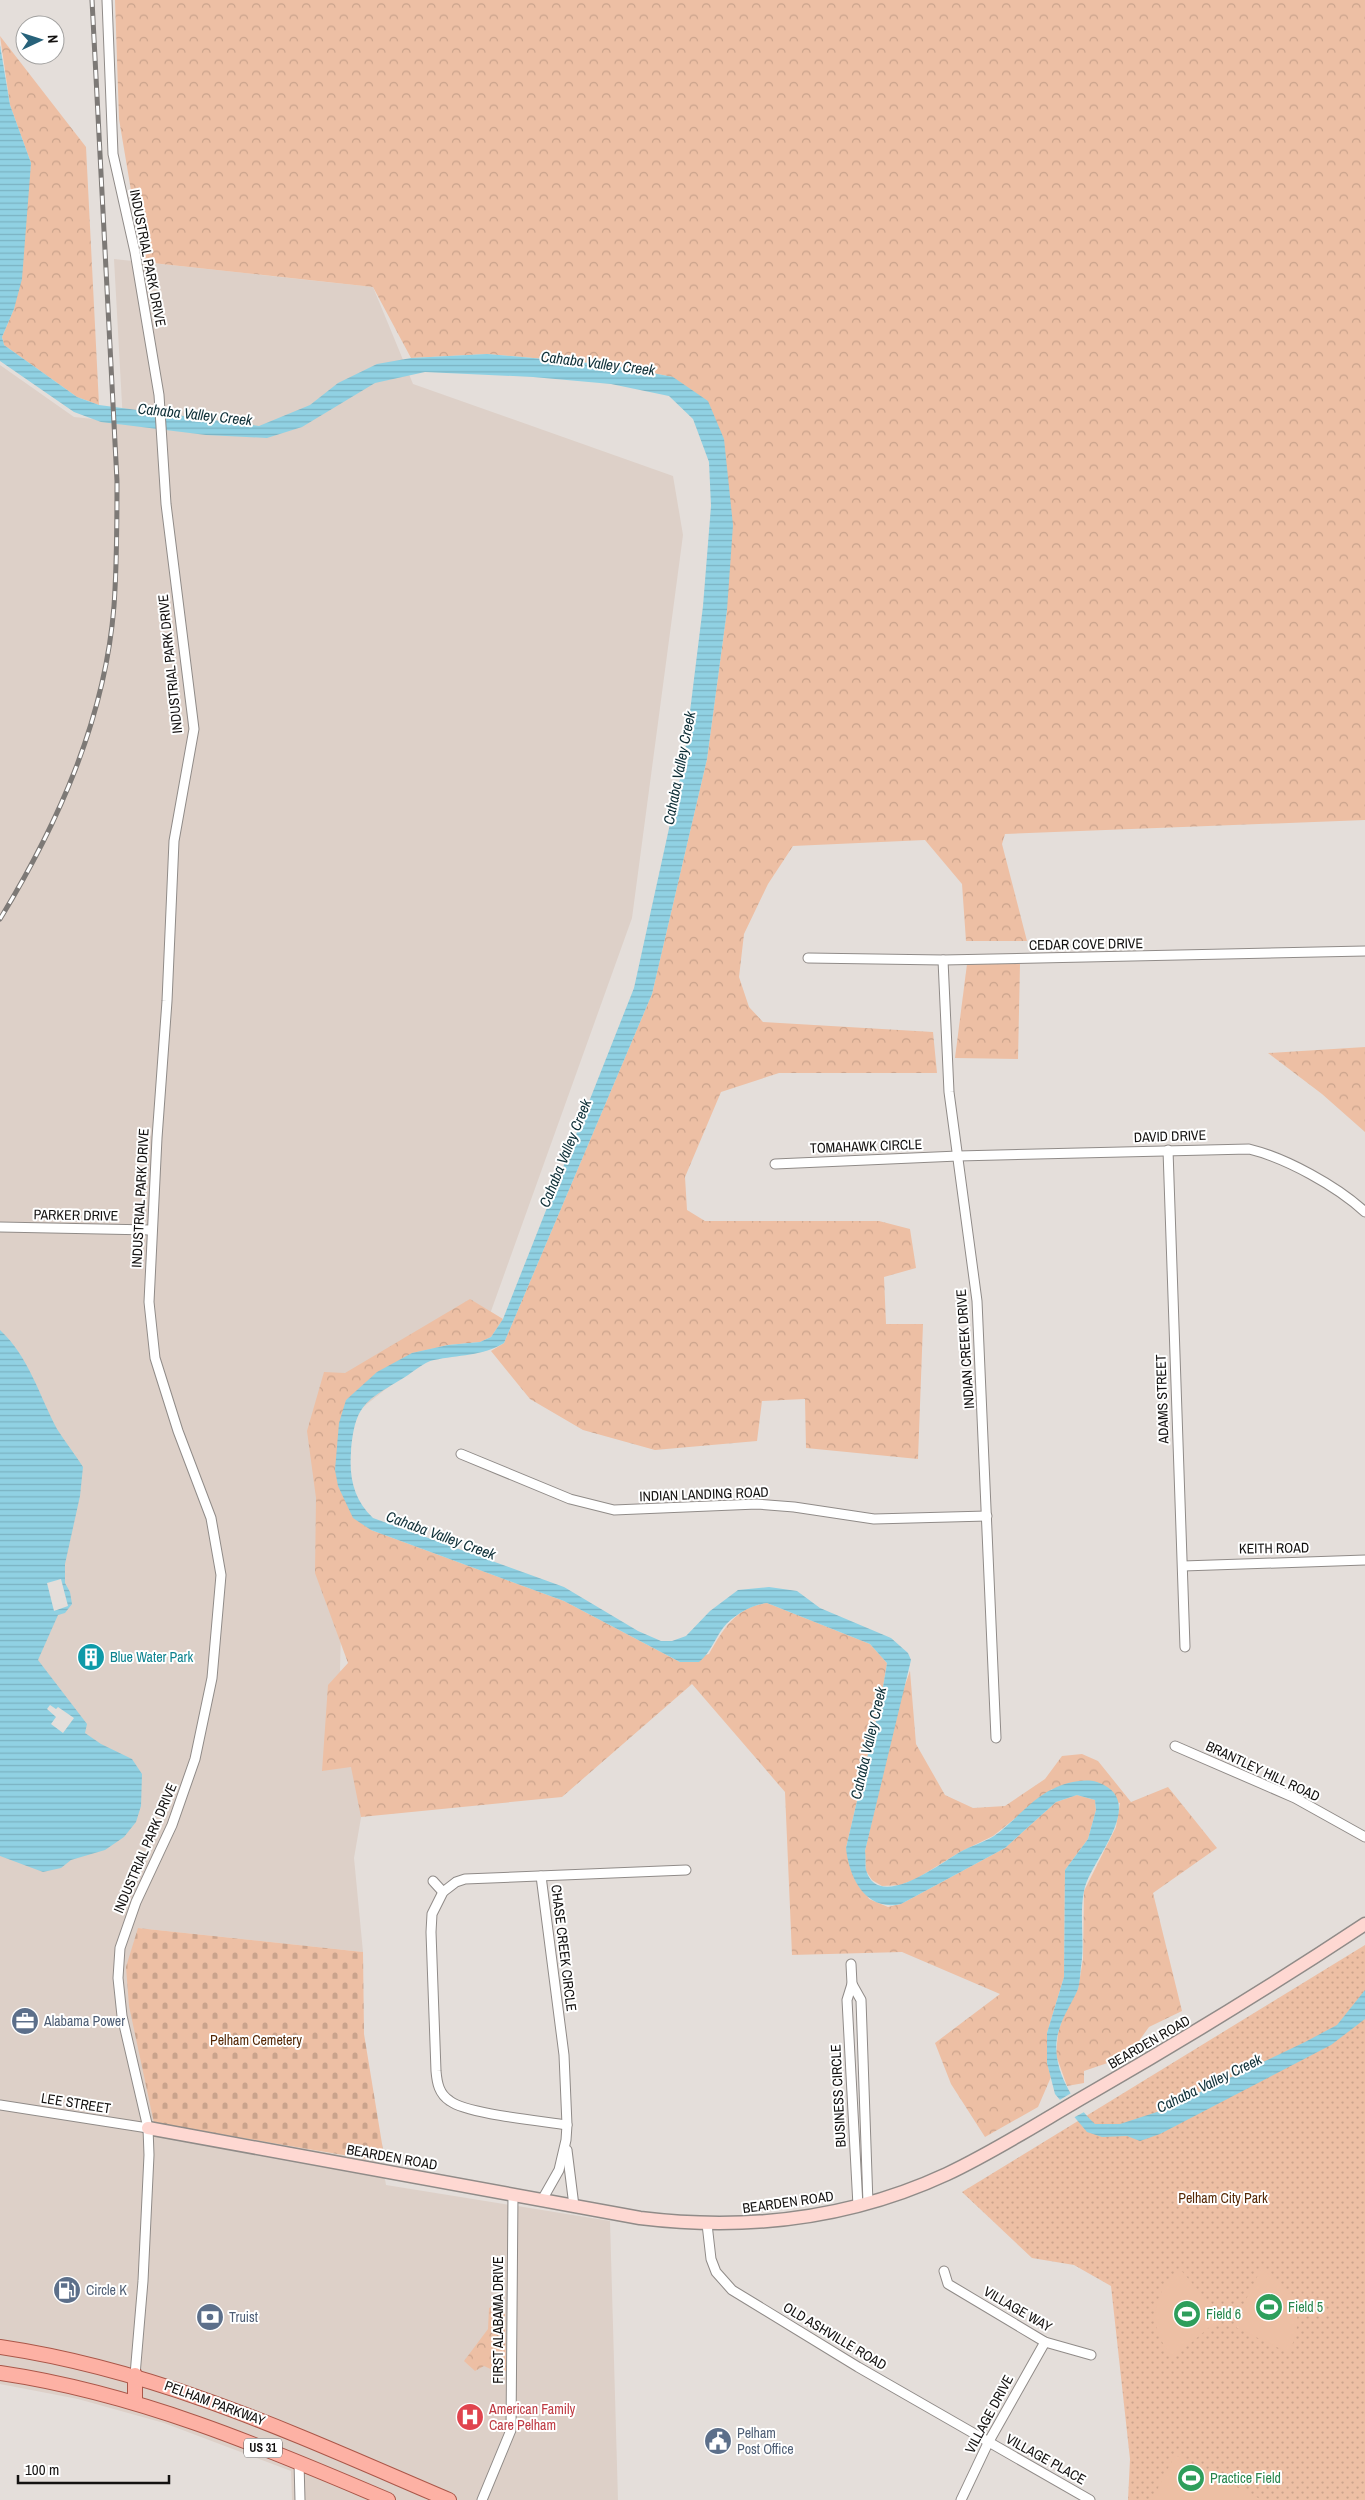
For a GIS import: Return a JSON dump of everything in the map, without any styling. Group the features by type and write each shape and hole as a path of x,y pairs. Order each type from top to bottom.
{"main road":[{"name":"PELHAM PARKWAY","path":"0,2347 72,2360 135,2375 205,2398 306,2438 450,2500"},
{"name":"PELHAM PARKWAY","path":"0,2373 72,2386 135,2402 199,2423 299,2462 388,2500"},
{"path":"135,2375 135,2402"},
{"path":"299,2462 306,2438"}],"street":[{"name":"INDUSTRIAL PARK DRIVE","path":"107,0 113,154 135,252 159,395 167,514 194,729 174,841 167,1001 151,1230 149,1302 155,1358 178,1431 211,1518 220,1557 222,1593 212,1678 189,1779 172,1825 136,1902 119,1957 119,1998 122,2016 148,2128 148,2185 135,2375"},
{"name":"CEDAR COVE DRIVE","path":"808,958 943,960 1365,952"},
{"name":"INDIAN CREEK DRIVE","path":"943,960 949,1092 977,1301 996,1738"},
{"name":"DAVID DRIVE","path":"958,1156 1249,1149 1276,1157 1348,1198 1365,1212"},
{"name":"ADAMS STREET","path":"1168,1150 1185,1647"},
{"name":"TOMAHAWK CIRCLE","path":"775,1164 958,1156"},
{"name":"PARKER DRIVE","path":"0,1227 151,1230"},
{"name":"INDIAN LANDING ROAD","path":"461,1454 570,1499 609,1509 629,1510 757,1504 794,1507 874,1519 987,1516"},
{"name":"KEITH ROAD","path":"1183,1566 1365,1560"},
{"name":"BRANTLEY HILL ROAD","path":"1175,1746 1295,1798 1365,1837"},
{"path":"541,1876 686,1870"},
{"name":"CHASE CREEK CIRCLE","path":"443,1892 456,1882 465,1879 541,1876 564,2055 566,2140 574,2206"},
{"path":"433,1881 443,1892 435,1905 431,1932 436,2071 439,2089 450,2102 463,2107 566,2125"},
{"name":"BEARDEN ROAD","path":"148,2128 640,2218 707,2224 758,2223 807,2217 863,2205 947,2174 1091,2093 1253,1997 1365,1924"},
{"name":"BUSINESS CIRCLE","path":"851,1964 852,1984 847,2000 863,2205"},
{"name":"BUSINESS CIRCLE","path":"852,1984 861,2000 863,2205"},
{"name":"LEE STREET","path":"0,2105 148,2128"},
{"name":"CHASE CREEK CIRCLE","path":"542,2200 559,2170 566,2140"},
{"name":"FIRST ALABAMA DRIVE","path":"482,2500 511,2430 513,2194"},
{"name":"OLD ASHVILLE ROAD","path":"707,2224 711,2259 716,2272 732,2290 988,2442"},
{"name":"VILLAGE WAY","path":"944,2271 948,2284 1045,2342 1091,2355"},
{"name":"VILLAGE DRIVE","path":"962,2500 988,2442 1045,2342"},
{"name":"VILLAGE PLACE","path":"988,2442 1090,2500"},
{"path":"299,2462 300,2500"}],"shaded area":[{"path":"114,259 373,287 413,384 673,476 683,535 632,918 490,1314 438,1347 346,1421 340,1670 376,1731 354,1858 363,1952 138,1928 154,2123 382,2162 386,2185 610,2221 618,2500 292,2500 291,2471 164,2423 78,2399 0,2384 0,365 74,417 123,422"}],"green space":[{"path":"115,0 1365,0 1365,820 1005,834 1002,844 1027,941 966,941 962,884 925,840 793,846 768,884 744,934 739,977 749,1007 763,1022 933,1032 937,1073 779,1073 721,1092 685,1177 687,1210 705,1221 879,1221 910,1229 916,1268 884,1277 886,1324 923,1324 918,1459 806,1448 805,1399 762,1401 757,1441 655,1450 583,1430 530,1399 491,1351 504,1343 652,994 707,759 727,610 724,439 673,377 611,365 487,354 411,358 373,287 143,262 119,119"},
{"path":"0,36 15,55 15,65 22,65 86,147 99,405 77,397 4,345 2,337 14,309 31,163 10,105"},
{"path":"967,964 1020,964 1018,1059 955,1058"},
{"path":"1365,1047 1365,1132 1322,1094 1268,1053"},
{"path":"470,1299 503,1319 491,1337 480,1342 448,1345 412,1353 346,1400 335,1470 371,1530 564,1601 680,1662 709,1654 725,1628 739,1614 756,1605 767,1603 870,1644 887,1663 881,1699 846,1848 869,1899 888,1907 901,1904 1005,1848 1056,1802 1077,1795 1095,1800 1096,1810 1088,1839 1065,1870 1064,1977 1047,2033 1047,2063 1051,2077 1038,2107 985,2137 951,2084 935,2043 1000,1994 902,1952 792,1955 785,1792 692,1684 562,1797 361,1817 351,1767 322,1771 328,1685 348,1663 315,1573 316,1498 307,1431 324,1372 345,1373"},
{"path":"910,1671 916,1744 945,1795 973,1808 1005,1806 1045,1779 1062,1756 1082,1754 1098,1761 1131,1802 1168,1787 1217,1848 1153,1893 1182,2011 1149,2027 1128,2056 1084,2071 1084,2083 1067,2086 1056,2055 1058,2033 1064,2014 1078,1989 1083,1959 1084,1891 1116,1827 1120,1803 1052,1789 993,1836 960,1852 916,1879 900,1885 882,1886 872,1880 866,1871 865,1851 900,1699"},
{"name":"Pelham Cemetery","path":"138,1928 363,1952 364,2034 385,2162 154,2123 129,2006 126,1967"},
{"name":"Pelham City Park","path":"1365,1945 1365,2500 1128,2500 1130,2459 1111,2286 1074,2265 1032,2258 962,2192"},
{"name":"Field 6","path":"1180,2269 1218,2314 1218,2320 1173,2358 1159,2335 1156,2312 1163,2290"},
{"name":"Field 5","path":"1261,2269 1283,2286 1295,2305 1297,2327 1289,2353 1237,2328 1235,2322"},
{"path":"495,2305 505,2308 506,2371 499,2373 484,2366 475,2371 464,2361 488,2329 489,2308"},
{"name":"Practice Field","path":"1175,2455 1262,2500 1152,2500"}],"water":[{"path":"0,45 10,105 31,163 22,279 14,309 2,337 4,345 77,397 99,405 259,426 310,405 338,383 377,364 411,358 487,354 611,365 673,377 708,401 724,439 733,525 727,610 707,759 652,994 504,1343 479,1353 426,1363 372,1398 360,1413 353,1436 351,1471 354,1488 361,1504 373,1518 564,1587 638,1631 661,1641 672,1641 686,1636 710,1611 738,1590 769,1587 797,1591 820,1608 891,1638 908,1653 911,1660 865,1851 866,1870 873,1882 883,1886 896,1886 910,1881 964,1850 994,1836 1030,1804 1045,1793 1058,1787 1068,1783 1092,1781 1112,1791 1118,1803 1118,1817 1113,1832 1088,1878 1084,1891 1082,1958 1079,1984 1065,2014 1056,2043 1059,2068 1064,2081 1078,2105 1095,2124 1120,2124 1160,2111 1305,2042 1337,2025 1365,1990 1365,2019 1331,2045 1160,2134 1140,2141 1127,2136 1102,2137 1087,2132 1055,2094 1047,2063 1047,2033 1064,1977 1065,1870 1088,1839 1096,1810 1095,1800 1077,1795 1056,1802 1005,1848 901,1904 889,1905 878,1903 869,1898 855,1881 846,1848 881,1699 887,1663 870,1644 767,1603 749,1608 732,1619 723,1628 699,1662 680,1662 564,1601 371,1530 353,1518 338,1486 335,1470 339,1423 346,1400 377,1372 412,1353 448,1345 480,1342 491,1337 503,1319 634,988 684,760 703,606 711,506 709,462 693,419 669,396 611,384 533,377 425,372 375,383 302,427 267,438 206,435 101,422 74,412 0,361"},
{"path":"0,1330 19,1352 57,1429 83,1467 80,1496 65,1564 65,1583 70,1592 72,1604 65,1613 58,1615 38,1660 87,1724 85,1733 101,1744 132,1759 142,1774 141,1806 136,1822 124,1837 105,1850 71,1860 61,1868 43,1872 0,1856"}],"pier":[{"path":"61,1579 68,1606 54,1611 47,1583"},
{"path":"50,1705 56,1709 58,1707 74,1718 63,1733 51,1724 56,1717 47,1709"},
{"path":"1073,2092 1086,2111 1073,2118 1058,2101"}],"railway":[{"path":"0,919 41,846 75,769 101,689 109,648 114,606 117,481 92,0"}],"place":[{"name":"Blue Water Park","path":"91,1657"},
{"name":"Alabama Power","path":"25,2021"},
{"name":"Circle K","path":"67,2290"},
{"name":"Field 5","path":"1269,2307"},
{"name":"Field 6","path":"1187,2314"},
{"name":"Truist","path":"210,2317"},
{"name":"American Family Care Pelham","path":"470,2417"},
{"name":"Pelham Post Office","path":"718,2441"},
{"name":"Practice Field","path":"1191,2478"}],"water label":[{"name":"Cahaba Valley Creek","path":"598,363"},
{"name":"Cahaba Valley Creek","path":"195,414"},
{"name":"Cahaba Valley Creek","path":"679,768"},
{"name":"Cahaba Valley Creek","path":"565,1153"},
{"name":"Cahaba Valley Creek","path":"441,1535"},
{"name":"Cahaba Valley Creek","path":"868,1743"},
{"name":"Cahaba Valley Creek","path":"1209,2083"}]}
